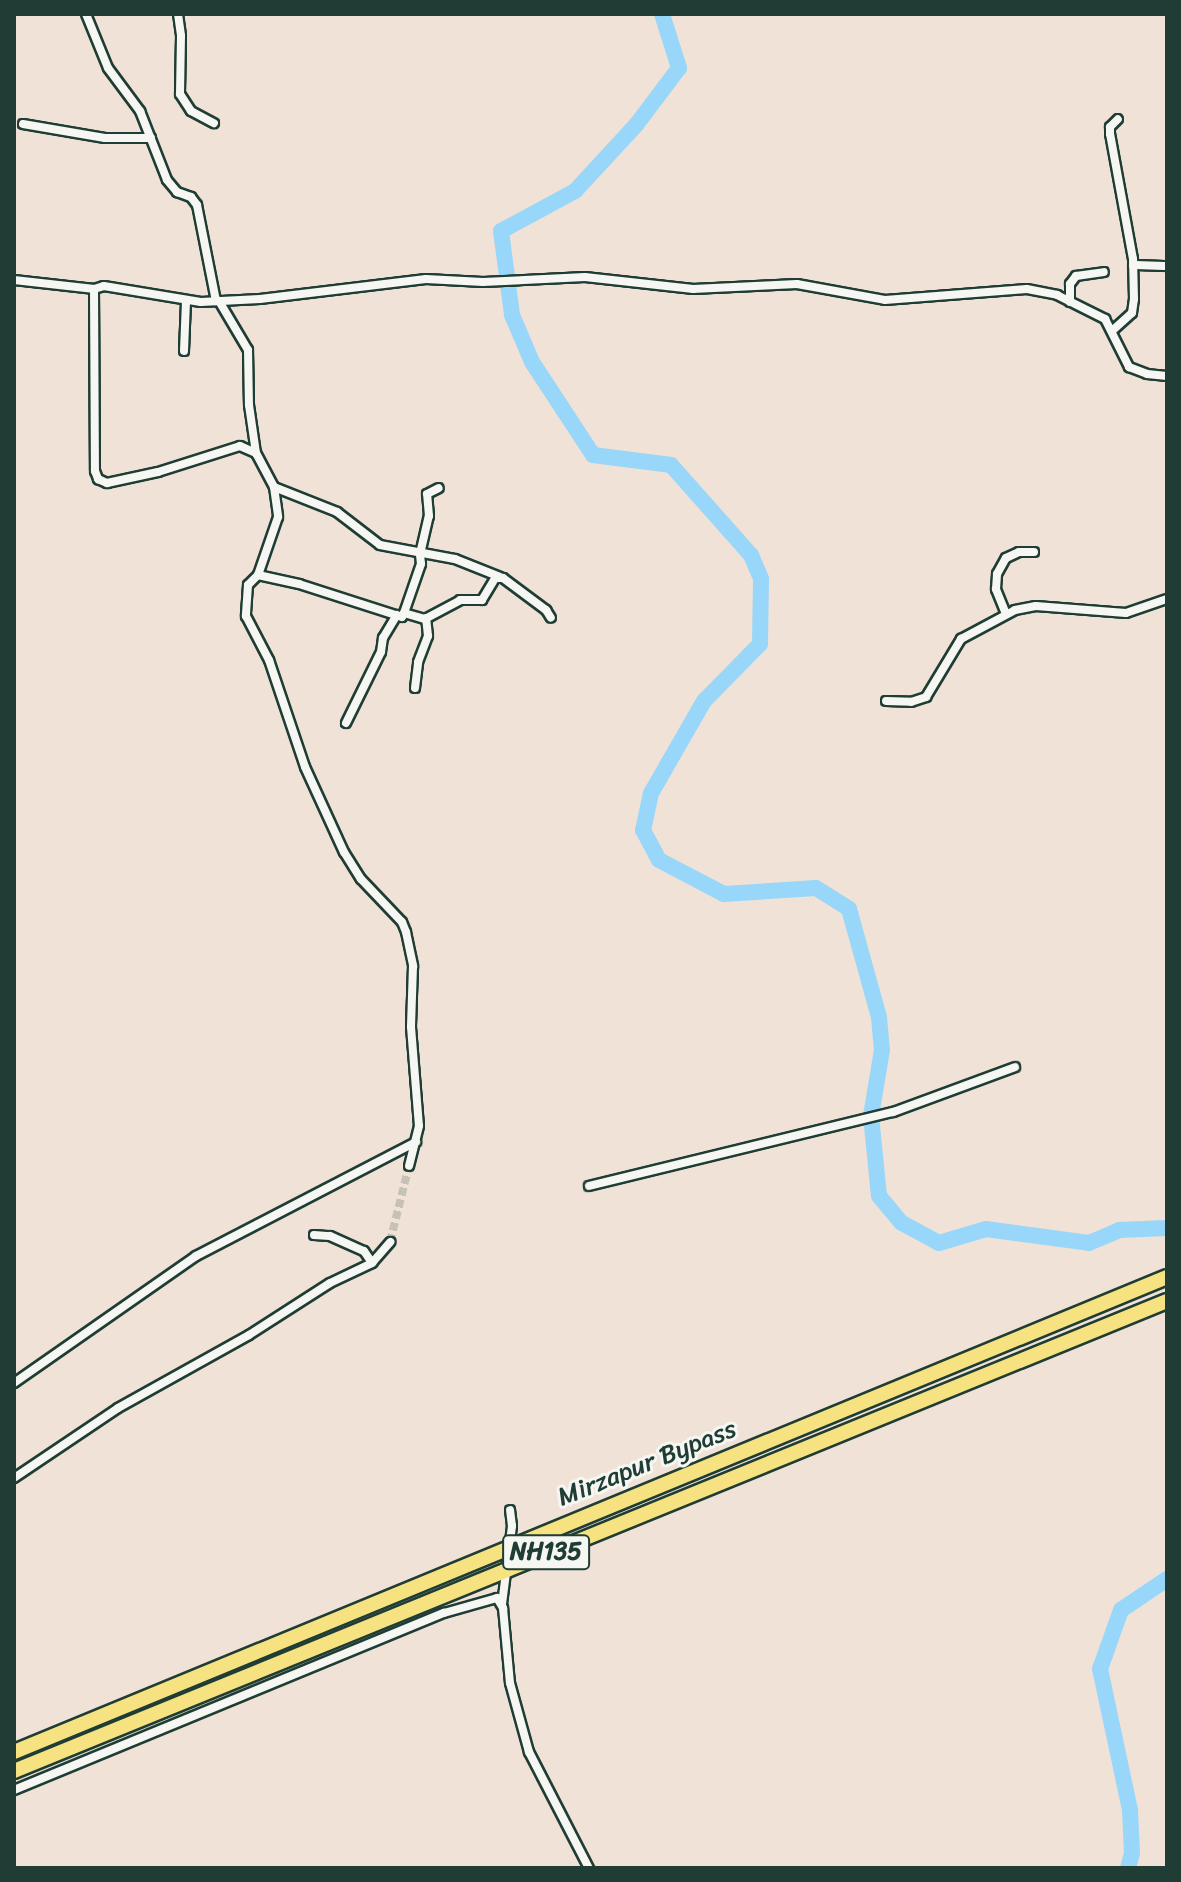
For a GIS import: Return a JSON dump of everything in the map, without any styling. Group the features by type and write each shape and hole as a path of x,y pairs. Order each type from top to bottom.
{"highway":[{"name":"Mirzapur Bypass","path":"14,1752 1167,1277"},
{"name":"Mirzapur Bypass","path":"14,1771 1167,1301"}],"street":[{"path":"86,14 108,68 136,104 172,188 191,197 197,205 217,301 248,350 249,405 256,453 274,487 278,517 258,575 248,585 246,616 269,660 305,767 344,852 361,879 402,922 411,947 411,1027 419,1126 409,1166"},
{"path":"178,14 180,94 191,111 214,123"},
{"path":"1113,330 1132,313 1133,265 1110,134 1110,127 1118,119"},
{"path":"23,124 105,138 151,138"},
{"path":"1133,265 1167,266"},
{"path":"1070,302 1070,284 1076,276 1104,272"},
{"path":"14,280 94,289 118,288 186,301 217,301 410,279 483,282 605,278 693,289 797,284 885,300 1027,289 1057,295 1105,319 1129,367 1147,374 1167,376"},
{"path":"94,289 95,471 98,479 107,483 158,472 240,446 256,453"},
{"path":"184,351 186,301"},
{"path":"274,487 345,517 360,533 380,545 455,559 501,578 546,610 551,618"},
{"path":"346,723 381,652 383,638 400,614 421,564 420,554 429,516 427,494 439,488"},
{"path":"1006,614 996,589 997,574 1006,558 1019,552 1034,552"},
{"path":"258,575 400,614 426,618 460,600 482,600 495,578 501,578"},
{"path":"886,701 911,702 926,697 961,639 1006,614 1036,606 1126,613 1167,599"},
{"path":"415,688 418,662 428,636 426,618"},
{"path":"589,1186 893,1112 1015,1067"},
{"path":"14,1383 196,1256 416,1142"},
{"path":"314,1235 330,1236 364,1251 372,1263"},
{"path":"14,1478 118,1408 249,1335 330,1283 372,1263 390,1242"},
{"path":"510,1510 510,1546 502,1605 510,1683 525,1740 544,1784 589,1868"},
{"path":"14,1790 444,1613 492,1598 502,1605"}],"waterway":[{"path":"662,14 679,68 636,125 575,191 501,231 512,315 532,362 593,455 671,465 751,555 761,579 760,644 704,701 651,793 643,830 659,860 724,894 816,888 849,909 879,1017 882,1050 871,1116 879,1196 902,1223 939,1243 986,1229 1089,1243 1119,1230 1167,1228"},
{"path":"1128,1868 1132,1853 1130,1810 1100,1669 1121,1610 1167,1579"}],"tunnel":[{"path":"390,1242 409,1166"}]}
